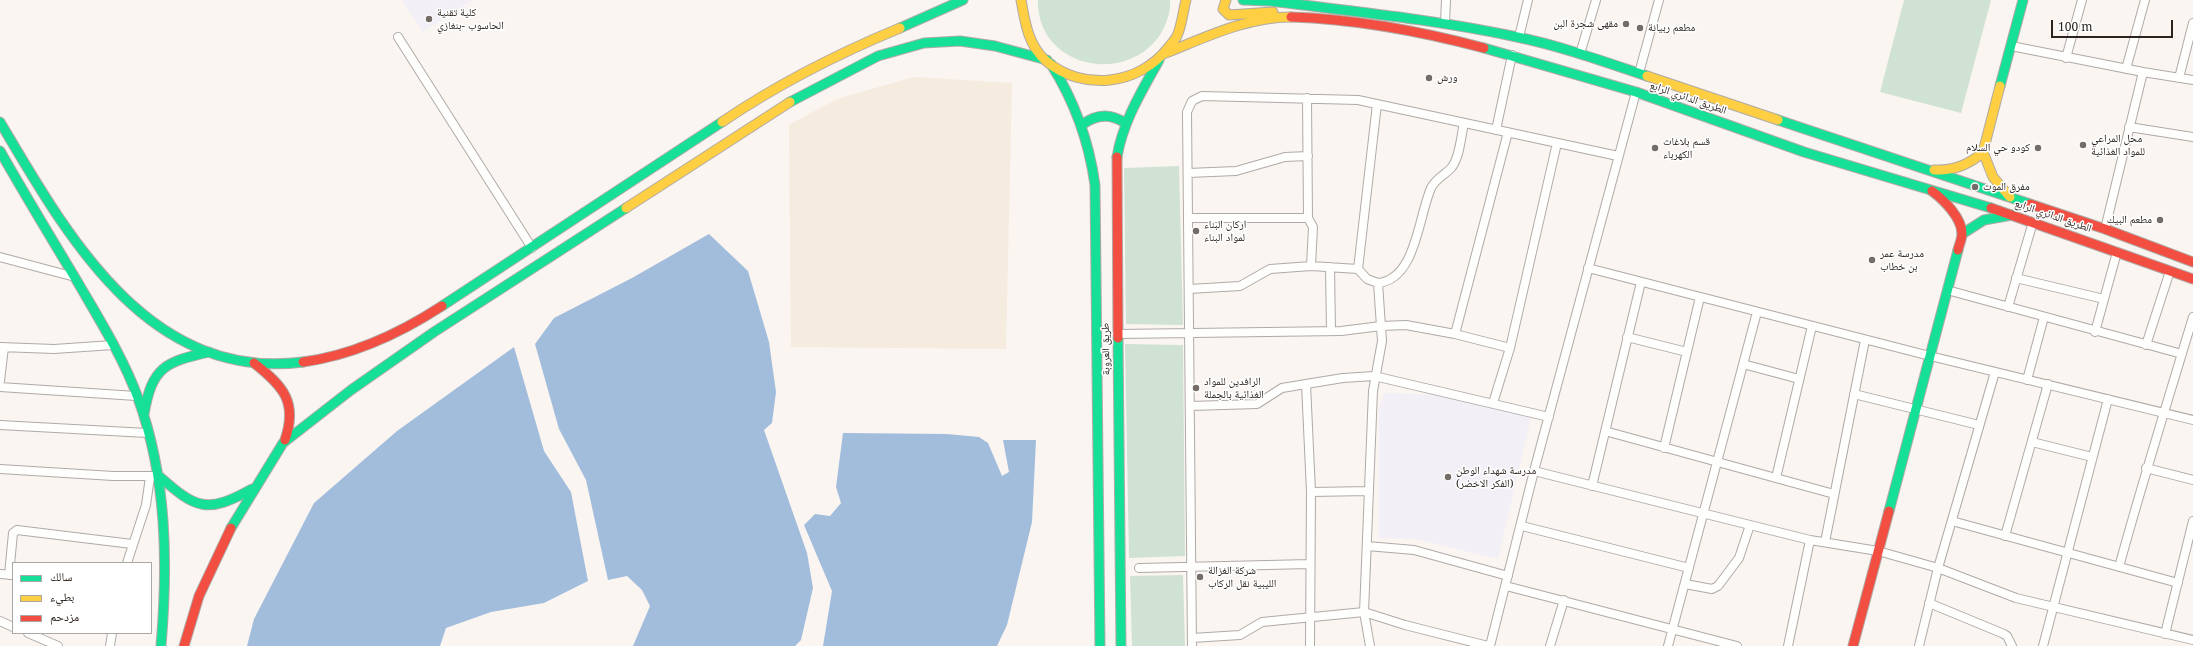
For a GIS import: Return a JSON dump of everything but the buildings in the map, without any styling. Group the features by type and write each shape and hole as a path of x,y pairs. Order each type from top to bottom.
{"main road":[{"path":"0,122 60,220 86,258 117,294 148,319 177,337 209,352 254,363 306,362 354,351 373,344 431,312 532,248 789,80 862,43 931,16 963,0"},
{"path":"1021,0 1022,13 1027,30 1035,47 1049,62"},
{"path":"283,443 351,390 434,332 779,109 849,69 901,48 948,41 989,45 1049,62 1077,78 1106,82 1134,76 1159,60 1166,53 1181,28 1186,0"},
{"path":"1226,0 1223,9 1229,15 1273,12 1303,17"},
{"name":"الطريق الدائري الرابع","path":"1243,0 1256,2 1266,1 1445,23 1519,37 1580,54 1639,73 2105,229 2193,262"},
{"path":"1928,170 1938,171 1958,168 1976,158 1983,152 2023,0"},
{"name":"الطريق الدائري الرابع","path":"1166,53 1229,28 1258,21 1303,17 1333,18 1393,26 1443,36 1636,92 1804,152 2015,215 2193,279"},
{"name":"طريق العروبة","path":"1121,646 1115,174 1119,143 1125,123 1159,60"},
{"name":"طريق العروبة","path":"1049,62 1066,87 1082,125 1090,154 1095,185 1100,646"},
{"path":"1082,125 1090,118 1100,115 1116,117 1125,123"},
{"path":"0,151 94,309 113,345 144,416 155,477 165,586 161,646"},
{"path":"1983,152 1993,178 2011,198"},
{"path":"1853,646 1962,234 1957,219 1948,206 1937,195 1924,187"},
{"path":"1962,234 1984,220 1999,216 2015,215"},
{"path":"144,416 150,385 162,368 182,358 209,352"},
{"path":"184,646 199,596 211,566 231,524 283,443 291,420 287,396 274,379 254,363"},
{"path":"155,477 194,504 207,507 221,505 253,489"}],"street":[{"path":"1445,23 1446,0"},
{"path":"1519,37 1528,0"},
{"path":"1580,54 1596,0"},
{"path":"1639,73 1659,0"},
{"path":"2066,58 2082,0"},
{"path":"2126,69 2145,0"},
{"path":"2179,78 2193,23"},
{"path":"398,36 532,248"},
{"path":"2011,46 2066,58 2193,80"},
{"path":"1496,130 1512,55"},
{"path":"2105,229 2143,72"},
{"path":"1618,156 1349,99 1202,96 1195,98 1189,104 1187,112 1192,642 1240,635 1262,622 1309,616 1364,612 1405,625 1489,646 1522,526 1534,471 1636,92"},
{"path":"1307,98 1308,218 1313,227 1311,266"},
{"path":"1358,269 1376,104"},
{"path":"1189,289 1240,286 1264,271 1311,266 1358,269 1367,279 1378,283 1392,279 1407,263 1431,188 1440,175 1453,165 1464,123"},
{"path":"2130,127 2193,137"},
{"path":"1455,334 1508,132"},
{"path":"1493,403 1510,348 1557,143"},
{"path":"1188,173 1236,171 1285,156 1308,156"},
{"path":"1188,218 1308,218"},
{"path":"2008,307 2033,222"},
{"path":"2095,332 2117,252"},
{"path":"0,257 75,277"},
{"path":"1330,268 1331,331"},
{"path":"1588,268 1865,340 2193,420"},
{"path":"2146,345 2170,271"},
{"path":"2016,278 2104,299"},
{"path":"1592,486 1640,282"},
{"path":"1370,646 1364,612 1374,376 1382,341 1378,283"},
{"path":"1947,290 2095,332 2182,354"},
{"path":"1664,448 1700,297"},
{"path":"1668,646 1757,312"},
{"path":"2119,567 2146,468 2165,413 2193,316"},
{"path":"2027,380 2044,317"},
{"path":"1118,334 1189,335 1331,331 1406,325 1455,334 1510,348"},
{"path":"1776,478 1812,326"},
{"path":"1628,337 1687,352"},
{"path":"1825,542 1865,340"},
{"path":"0,381 2,347 54,349 113,345"},
{"path":"1743,364 1799,379"},
{"path":"1919,646 1938,568 1995,372"},
{"path":"1190,406 1257,404 1282,388 1343,378 1374,376 1549,417"},
{"path":"1306,384 1311,492 1310,646"},
{"path":"2005,536 2048,384"},
{"path":"0,387 136,396"},
{"path":"1854,394 1979,425"},
{"path":"2043,646 2108,400"},
{"path":"0,425 147,433"},
{"path":"1605,431 1834,494"},
{"path":"2032,442 2092,457"},
{"path":"2146,468 2193,480"},
{"path":"0,469 155,477 127,562"},
{"path":"1534,471 1810,540 1878,551 1938,568 2016,598 2193,640"},
{"path":"1311,492 1368,491"},
{"path":"1952,521 2178,583"},
{"path":"2165,634 2193,521"},
{"path":"1684,584 1712,589 1718,586 1739,558 1750,525"},
{"path":"1522,526 1689,568"},
{"path":"0,574 11,575 13,533 17,530 132,544"},
{"path":"1788,646 1810,540"},
{"path":"1367,546 1414,550 1508,576"},
{"path":"1139,568 1310,564"},
{"path":"1506,586 1673,628 1737,646"},
{"path":"1550,646 1564,600"},
{"path":"1929,603 2004,634 2007,636 2012,646"},
{"path":"0,621 12,627"},
{"path":"30,634 58,646"},
{"path":"110,646 112,634"}],"shaded area":[{"name":"كلية تقنية الحاسوب -بنغازي","path":"402,0 473,0 423,32"},
{"path":"914,77 1012,83 1006,349 791,347 789,125 837,99"},
{"name":"مدرسة شهداء الوطن (الفكر الاخضر)","path":"1384,393 1438,395 1531,417 1498,559 1415,539 1379,538 1379,409"}],"green space":[{"path":"1038,0 1170,0 1170,9 1168,18 1160,35 1144,51 1125,61 1105,64 1085,62 1066,54 1051,41 1041,23"},
{"path":"1904,0 1991,0 1961,113 1880,92"},
{"path":"1179,166 1183,325 1126,324 1124,168"},
{"path":"1125,344 1183,345 1185,556 1129,558"},
{"path":"1183,575 1185,646 1132,646 1130,576"}],"water":[{"path":"709,234 748,271 769,342 776,392 772,423 764,430 807,553 813,588 801,640 795,646 633,646 650,606 642,590 627,576 608,580 586,480 559,429 535,344 554,318 632,278"},
{"path":"514,347 544,451 571,492 588,581 544,603 491,612 446,628 440,646 247,646 254,619 314,503 397,431"},
{"path":"843,433 947,434 979,437 988,443 1002,476 1009,472 1003,440 1036,440 1032,522 1007,625 997,646 823,646 832,591 804,525 815,514 830,516 841,503 836,487"}],"traffic: fast":[{"path":"900,28 963,0"},
{"path":"1243,0 1268,1"},
{"path":"1263,0 1454,25 1517,37 1550,45 1647,76"},
{"path":"2000,86 2023,0"},
{"path":"790,102 878,56 924,43 960,41 995,46 1047,60"},
{"path":"1484,48 1636,92 1804,152 1991,208"},
{"path":"1117,157 1128,119 1159,60"},
{"path":"1051,64 1060,78 1080,122 1089,153 1095,185 1100,646"},
{"path":"1082,125 1087,121 1103,116 1108,116 1125,123"},
{"path":"1778,120 2030,204"},
{"path":"0,122 54,210 84,253 118,292 157,325 200,349 248,362 303,362"},
{"path":"442,306 722,122"},
{"path":"0,151 110,338 132,383 148,428 155,459 163,521 164,583 161,646"},
{"path":"231,528 283,443 351,390 434,332 626,208"},
{"path":"1962,234 1984,220 2012,215"},
{"path":"1889,511 1958,250"},
{"path":"1118,338 1121,646"},
{"path":"144,414 151,386 156,376 163,369 181,359 209,352"},
{"path":"159,476 183,495 202,504 213,505 224,502 252,489"}],"traffic: slow":[{"path":"1021,0 1028,33 1040,55 1061,71 1077,77 1093,80 1110,80 1126,77 1142,70 1156,60 1177,36 1186,0"},
{"path":"1226,0 1223,9 1229,15 1273,12"},
{"path":"1166,53 1243,24 1259,20 1291,17"},
{"path":"722,122 808,70 853,48 900,28"},
{"path":"1647,76 1778,120"},
{"path":"2000,86 1983,152 1993,177 2010,197"},
{"path":"626,208 790,102"},
{"path":"1934,170 1954,168 1966,164 1978,157 1983,152"}],"traffic: jam":[{"path":"1291,17 1364,23 1412,31 1484,48"},
{"path":"1117,157 1118,338"},
{"path":"1932,191 1947,204 1959,222 1962,238 1958,250"},
{"path":"2030,204 2105,229 2193,262"},
{"path":"1991,208 2193,279"},
{"path":"303,362 322,359 358,349 376,342 409,326 442,306"},
{"path":"254,363 280,387 289,405 289,427 285,440"},
{"path":"1853,646 1889,511"},
{"path":"184,646 199,596 231,528"}],"place":[{"name":"كلية تقنية الحاسوب -بنغازي","path":"429,19"},
{"name":"مقهى شجرة البن","path":"1626,24"},
{"name":"مطعم ربيانة","path":"1640,28"},
{"name":"ورش","path":"1429,78"},
{"name":"محل المراعي للمواد الغذائية","path":"2083,145"},
{"name":"قسم بلاغات الكهرباء","path":"1655,148"},
{"name":"كودو حي السلام","path":"2038,148"},
{"name":"مفرق الموت","path":"1975,187"},
{"name":"مطعم البيك","path":"2160,220"},
{"name":"اركان البناء لمواد البناء","path":"1196,231"},
{"name":"مدرسة عمر بن خطاب","path":"1872,260"},
{"name":"الرافدين للمواد الغذائية بالجملة","path":"1196,388"},
{"name":"مدرسة شهداء الوطن (الفكر الاخضر)","path":"1448,477"},
{"name":"شركة الغزالة الليبية نقل الركاب","path":"1200,577"}]}
